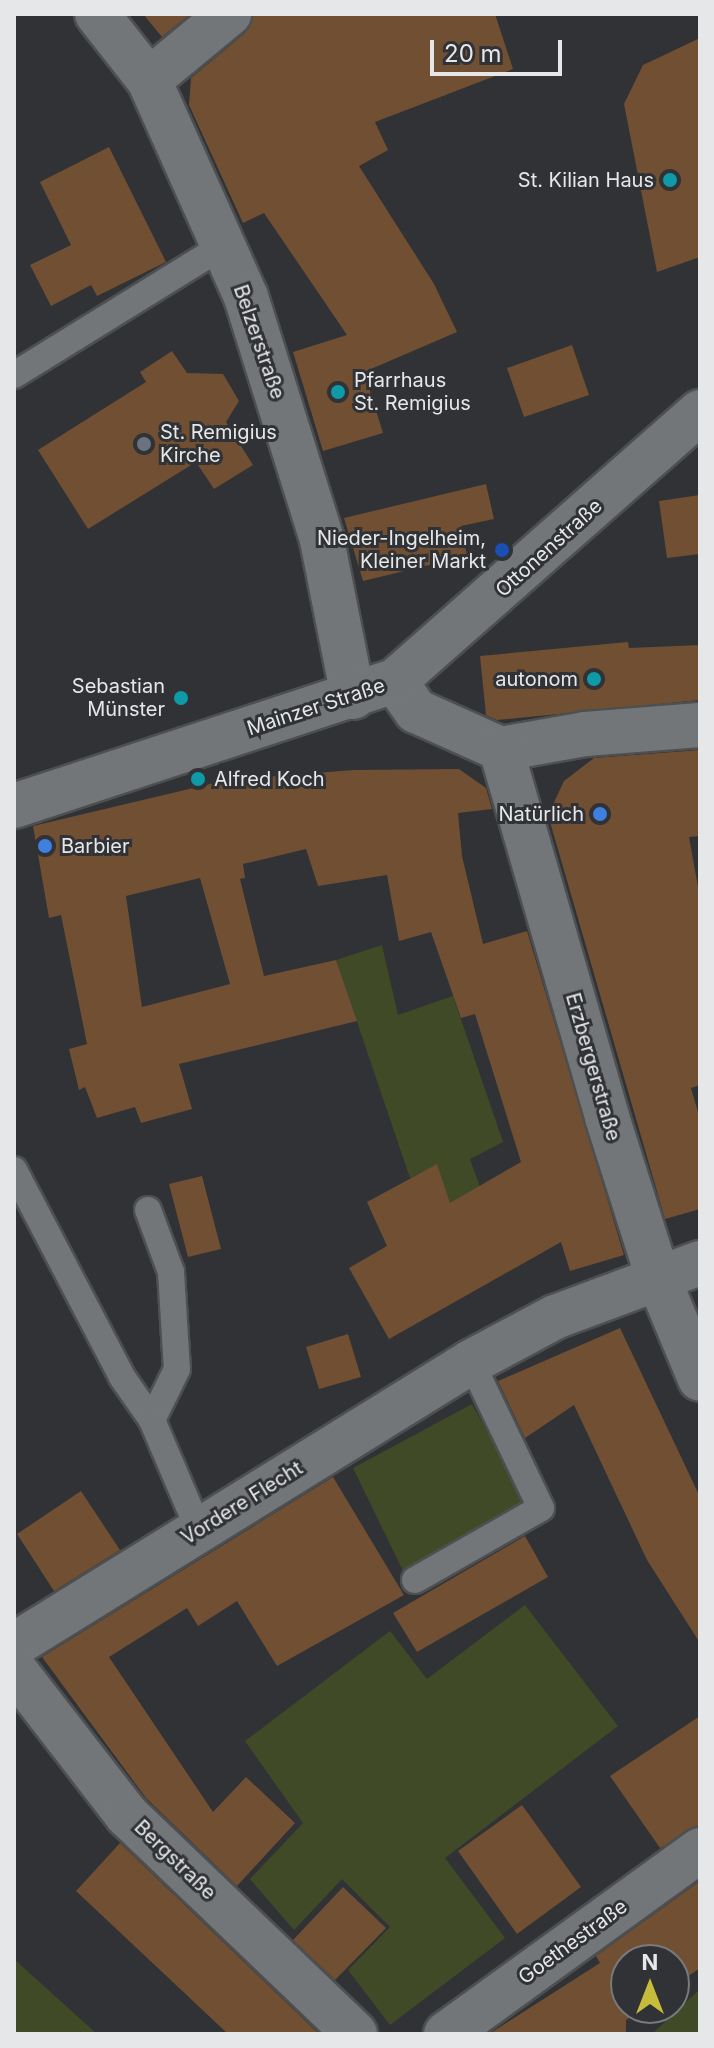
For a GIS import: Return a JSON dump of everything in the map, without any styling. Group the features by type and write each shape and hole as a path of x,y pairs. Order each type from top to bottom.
{"street":[{"name":"Belzerstraße","path":"97,14 149,80 246,297 322,540 353,697"},
{"path":"149,80 229,14"},
{"name":"Ottonenstraße","path":"395,681 700,412"},
{"name":"Mainzer Straße","path":"14,806 395,681 416,711 501,749"},
{"path":"501,749 585,734 700,725"},
{"name":"Erzbergerstraße","path":"501,749 620,1114 658,1278 700,1379"},
{"name":"Vordere Flecht","path":"14,1645 471,1362 555,1317 700,1263"},
{"name":"Bergstraße","path":"14,1669 127,1815 355,2034"},
{"name":"Goethestraße","path":"446,2034 700,1850"}],"lane":[{"path":"14,375 223,246"},
{"path":"14,1170 122,1377 152,1420 199,1530"},
{"path":"148,1210 171,1272 177,1369 152,1420"},
{"path":"415,1580 541,1508 471,1362"}],"green space":[{"path":"382,945 398,1015 453,996 503,1142 470,1159 480,1187 450,1204 437,1165 410,1178 336,960"},
{"path":"472,1404 529,1507 406,1577 353,1468"},
{"path":"525,1605 618,1726 445,1858 505,1938 390,2025 348,1970 390,1927 342,1879 294,1930 250,1879 303,1823 245,1741 390,1631 427,1679"},
{"path":"14,1959 97,2034 14,2034"},
{"path":"700,1989 700,2034 652,2034 663,2024 690,2024 690,1998"}],"building":[{"path":"143,14 190,14 162,37"},
{"path":"253,14 495,14 513,69 375,122 388,150 359,166 434,284 457,332 364,372 383,433 323,451 293,352 347,335 264,213 243,223 189,105 191,78 245,33"},
{"name":"St. Kilian Haus","path":"700,38 700,257 657,272 624,104 643,65"},
{"path":"109,147 166,262 97,296 91,285 51,306 30,265 71,245 40,182"},
{"path":"572,345 589,395 524,417 507,368"},
{"name":"St. Remigius Kirche","path":"172,351 187,373 223,374 239,401 226,422 253,465 214,489 196,462 88,529 38,450 146,382 140,372"},
{"path":"486,484 494,519 461,526 467,556 363,581 344,518"},
{"path":"700,495 700,554 667,558 659,501"},
{"path":"628,642 629,648 700,645 700,700 497,720 486,715 480,656"},
{"path":"700,750 700,836 689,837 700,898 700,1085 691,1088 700,1119 700,1209 665,1219 548,815 564,781 594,758"},
{"path":"459,769 486,788 492,809 458,813 462,856 483,944 527,931 624,1255 570,1271 561,1242 389,1339 349,1268 387,1246 367,1202 437,1164 450,1203 521,1162 475,1014 461,1018 431,932 399,941 387,875 318,886 306,849 243,864 245,878 240,879 264,976 336,960 357,1021 179,1064 192,1109 141,1123 135,1107 97,1118 85,1087 79,1090 69,1049 87,1044 61,915 49,918 33,826 227,780 354,770","holes":["200,878 230,984 142,1007 126,896"]},
{"path":"202,1176 221,1249 188,1257 169,1184"},
{"path":"620,1328 700,1497 700,1643 647,1560 574,1405 525,1438 498,1381"},
{"path":"348,1334 361,1377 319,1389 306,1347"},
{"path":"333,1477 404,1595 277,1666 237,1601 198,1626 187,1608 109,1657 213,1812 246,1777 295,1823 237,1886 146,1798 42,1657"},
{"path":"81,1491 120,1550 54,1591 17,1534"},
{"path":"525,1536 548,1577 417,1652 393,1613"},
{"path":"700,1716 700,1825 660,1848 610,1776"},
{"path":"522,1805 581,1887 517,1934 458,1851"},
{"path":"120,1843 319,2034 228,2034 76,1891"},
{"path":"700,1881 700,1968 690,1975 690,1944 613,1944"},
{"path":"343,1887 386,1928 335,1980 293,1940"},
{"path":"610,1946 610,2024 626,2024 626,2034 489,2034 600,1963 596,1956"}],"place":[{"name":"St. Kilian Haus","path":"670,180"},
{"name":"Pfarrhaus St. Remigius","path":"338,392"},
{"name":"St. Remigius Kirche","path":"144,444"},
{"name":"Nieder-Ingelheim, Kleiner Markt","path":"502,550"},
{"name":"autonom","path":"594,679"},
{"name":"Sebastian Münster","path":"181,698"},
{"name":"Alfred Koch","path":"198,779"},
{"name":"Natürlich","path":"600,814"},
{"name":"Barbier","path":"45,846"}]}
